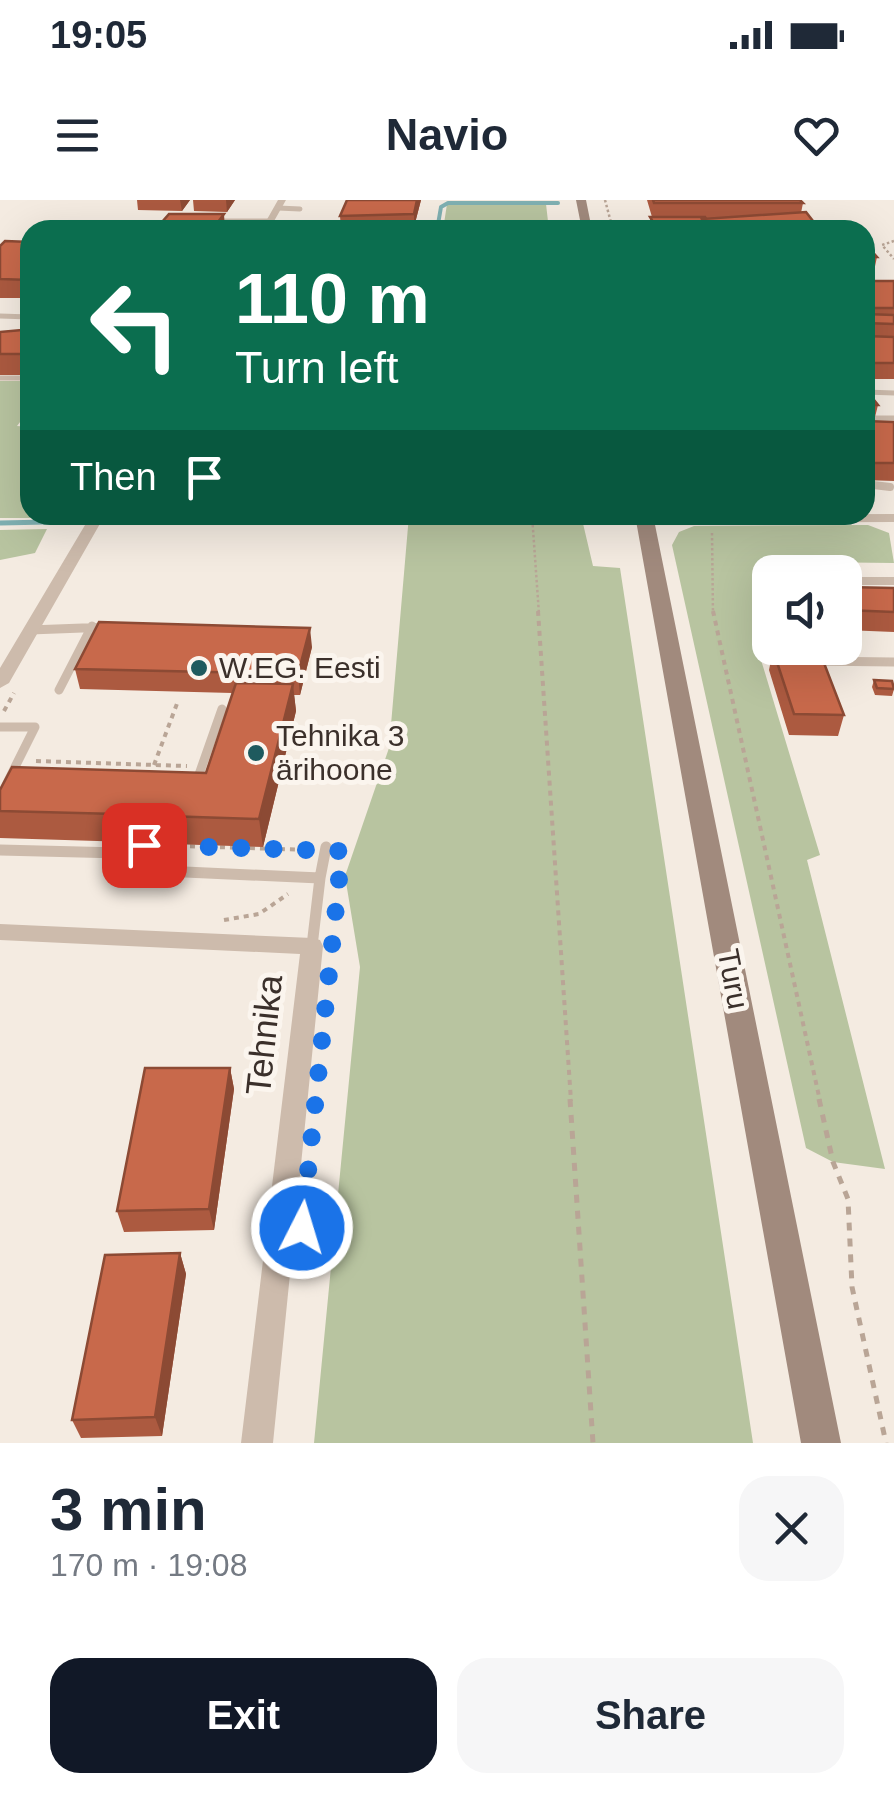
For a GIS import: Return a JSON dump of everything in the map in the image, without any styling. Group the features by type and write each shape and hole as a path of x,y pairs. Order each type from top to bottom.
{"main road":[{"name":"Turu","path":"647,525 821,1443"}],"street":[{"path":"0,683 92,525"},
{"name":"Tehnika","path":"0,932 312,946 257,1443"}],"lane":[{"path":"280,204 300,208"},
{"path":"875,485 890,487"},
{"path":"862,581 894,581"},
{"path":"59,690 92,626"},
{"path":"30,630 130,627"},
{"path":"862,661 894,662"},
{"path":"178,782 198,783 222,708"},
{"path":"0,727 35,728 0,797"},
{"path":"10,778 25,778"},
{"path":"312,946 325,849"},
{"path":"0,850 120,854 163,871 320,878"}],"path":[{"path":"894,242 882,245 894,260"},
{"path":"533,525 593,1443"},
{"path":"710,525 710,599 833,1162 848,1200 852,1287 886,1443"},
{"path":"154,765 178,701"},
{"path":"32,761 204,766"},
{"path":"81,780 89,763"},
{"path":"134,844 325,849"},
{"path":"216,921 259,914 288,894 298,894"}],"green space":[{"path":"447,204 546,204 548,220 445,220"},
{"path":"0,381 20,381 20,518 0,518"},
{"path":"408,525 583,525 593,566 620,568 753,1443 314,1443 360,967 345,876 389,748"},
{"path":"868,525 889,533 894,563 862,563 862,555 752,555 752,665 763,665 820,855 807,860 885,1169 833,1162 806,1148 672,545 679,532 694,526"},
{"path":"47,529 35,553 0,560 0,530"}],"building":[{"path":"347,200 417,200 414,214 340,216"},
{"path":"653,200 800,200 803,203 654,203"},
{"path":"806,212 812,220 703,220"},
{"path":"169,214 224,214 220,220 164,220"},
{"path":"650,217 706,219 702,220"},
{"path":"5,241 20,242 20,280 0,279 0,246"},
{"path":"875,281 894,281 894,308 875,308"},
{"path":"875,314 894,315 894,324 875,323"},
{"path":"20,331 20,354 0,354 0,332"},
{"path":"875,336 894,337 894,363 875,363"},
{"path":"875,421 894,422 894,463 875,463"},
{"path":"862,587 894,588 894,612 862,611"},
{"path":"99,622 310,628 298,674 75,669"},
{"path":"778,665 825,665 844,715 794,714"},
{"path":"874,680 892,681 894,689 877,688"},
{"path":"236,683 293,684 259,819 165,816 167,812 157,811 156,815 0,811 0,790 12,767 206,773"},
{"path":"145,1068 230,1068 209,1209 117,1211"},
{"path":"180,1253 155,1417 72,1420 105,1255"}],"waterway":[{"path":"439,220 441,207 448,203 558,203"},
{"path":"0,523 20,523"}],"place":[{"name":"W.EG. Eesti","path":"199,668"},
{"name":"Tehnika 3 ärihoone","path":"256,753"}],"route":[{"path":"144,845 342,851 334,895 302,1228"}]}
